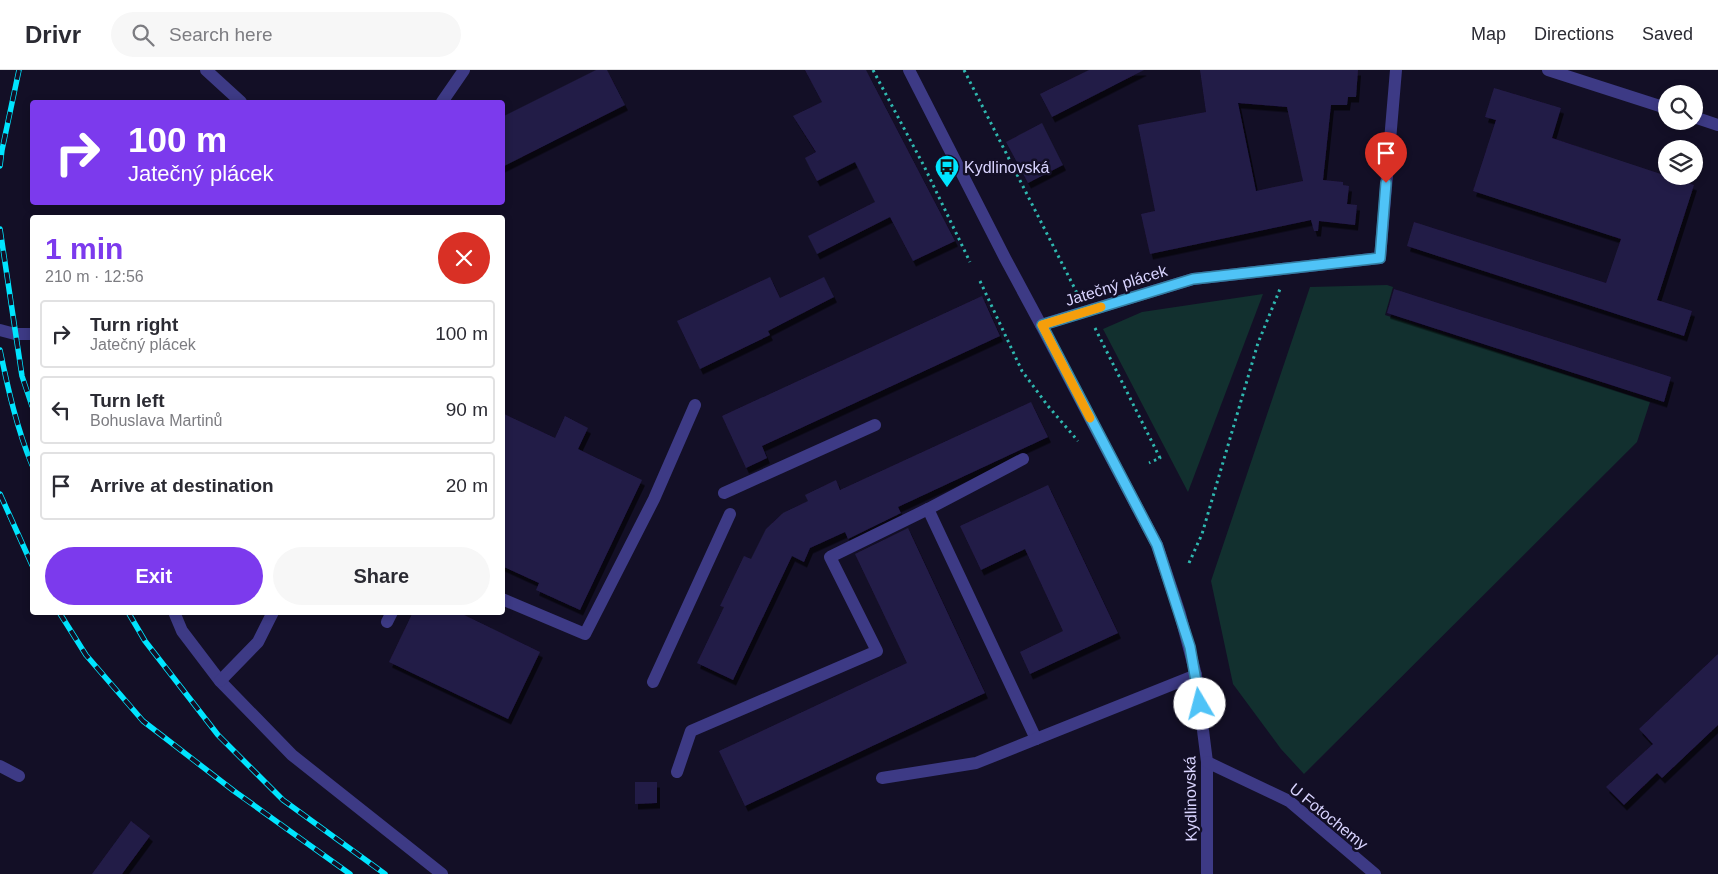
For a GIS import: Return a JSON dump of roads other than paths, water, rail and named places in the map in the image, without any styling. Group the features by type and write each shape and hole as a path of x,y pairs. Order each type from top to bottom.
{"street":[{"path":"206,70 239,100"},
{"path":"443,100 464,70"},
{"name":"Kydlinovská","path":"910,70 1005,258 1157,545 1180,614 1196,675 1207,762 1207,874"},
{"name":"Jatečný plácek","path":"1042,325 1193,279 1380,258 1396,70"},
{"path":"1548,70 1658,105"},
{"path":"1703,120 1718,125"},
{"path":"0,330 15,334 30,334"},
{"path":"505,600 585,634 654,499 695,405"},
{"path":"724,494 875,425"},
{"path":"677,772 690,731 877,651 830,556 928,510 1023,459"},
{"path":"928,510 1036,739"},
{"path":"653,682 730,514"},
{"path":"175,615 182,632 220,682 292,755 442,874"},
{"path":"220,682 258,642 272,615"},
{"path":"882,778 976,763 1196,675"},
{"name":"U Fotochemy","path":"1207,762 1289,801 1375,874"},
{"path":"0,766 19,776"}],"railway":[{"path":"0,166 19,70"},
{"path":"0,229 22,376 30,400"},
{"path":"0,350 17,423 30,459"},
{"path":"0,494 30,561"},
{"path":"61,615 86,655 143,721 234,791 350,874"},
{"path":"130,615 145,641 218,735 283,800 385,874"}],"place":[{"name":"Kydlinovská","path":"947,188"}]}
